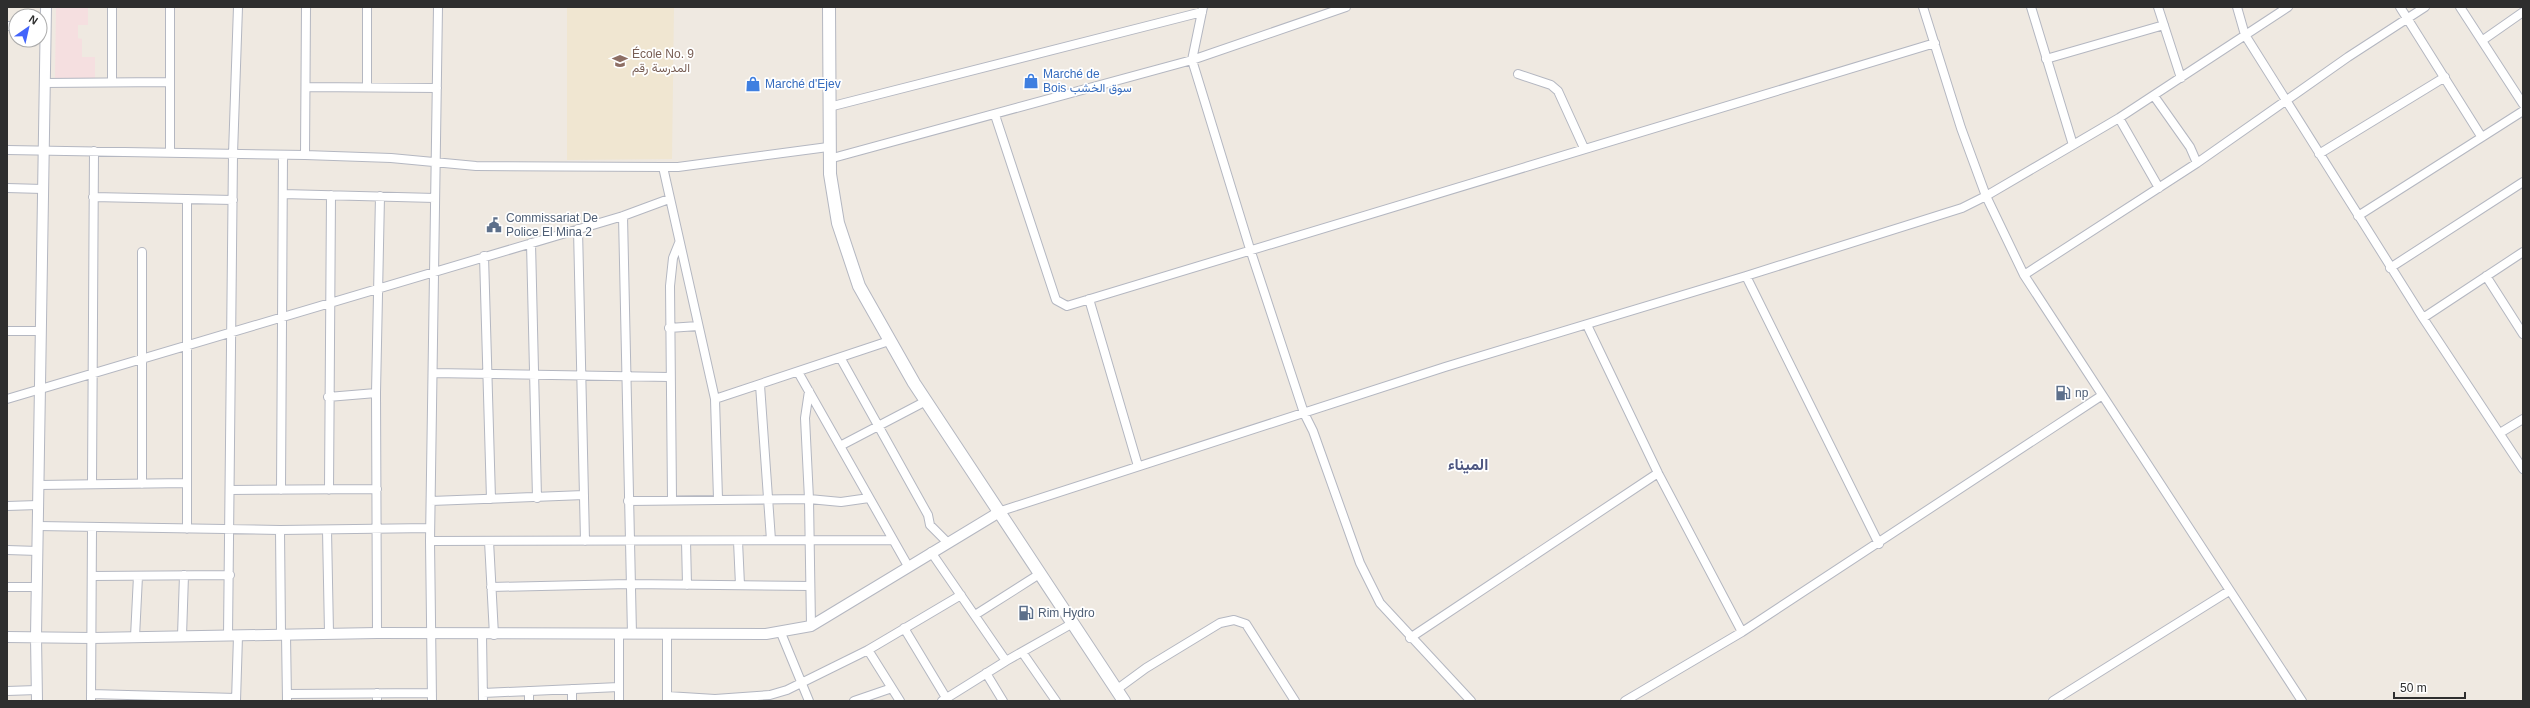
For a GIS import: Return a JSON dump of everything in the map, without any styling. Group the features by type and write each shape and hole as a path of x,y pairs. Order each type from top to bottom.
{"main road":[{"path":"829,7 828,159 838,223 845,248 859,286 889,341 926,402 1001,511 1124,701"}],"street":[{"path":"112,7 112,82"},
{"path":"170,7 168,82 170,153"},
{"path":"92,528 91,697 236,700 230,575 230,490 233,154 238,7"},
{"path":"305,155 306,7"},
{"path":"367,7 367,86"},
{"path":"280,530 283,635 287,697 432,697 430,528 435,198 437,164 438,7"},
{"path":"828,159 995,115 1192,60 1346,7"},
{"path":"1923,7 1961,128 1986,196 2024,274 2101,396 2302,701"},
{"path":"2031,7 2073,145"},
{"path":"2158,7 2181,78"},
{"path":"2237,7 2245,35 2390,268 2523,469"},
{"path":"7,637 92,638 135,636 233,636 377,633 432,635 667,635 781,633 811,626 1001,511 1445,367 1587,325 1929,218 1986,196 2119,118 2288,7"},
{"path":"2400,7 2481,136"},
{"path":"2024,274 2197,163 2286,100 2425,7"},
{"path":"2460,7 2523,104"},
{"path":"829,107 1202,10 1192,60 1250,249 1304,413 1313,431 1360,563 1380,603 1410,638 1471,701"},
{"path":"2482,40 2523,12"},
{"path":"2046,60 2164,25"},
{"path":"995,115 1056,300 1067,306 1250,249 1934,43"},
{"path":"37,701 36,637 41,390 44,150 43,48"},
{"path":"1518,74 1551,85 1558,91 1584,148"},
{"path":"2319,154 2445,77"},
{"path":"44,82 168,82"},
{"path":"306,87 367,86 437,88"},
{"path":"2154,96 2190,147 2197,163"},
{"path":"2358,216 2481,136 2523,111"},
{"path":"2119,118 2159,188"},
{"path":"7,150 305,155 390,158 437,164 678,167 828,147"},
{"path":"92,484 94,151"},
{"path":"281,490 283,155"},
{"path":"663,167 715,399 718,499"},
{"path":"2390,268 2523,182"},
{"path":"7,188 43,188"},
{"path":"283,194 435,198"},
{"path":"328,490 331,195"},
{"path":"377,633 376,393 380,196"},
{"path":"93,197 233,200"},
{"path":"187,199 187,529"},
{"path":"7,399 92,375 484,256 623,216 670,199"},
{"path":"623,216 628,541 632,634"},
{"path":"578,229 585,541"},
{"path":"672,499 669,328 672,267 679,242"},
{"path":"531,243 537,498"},
{"path":"142,252 142,484"},
{"path":"2423,318 2523,252"},
{"path":"484,256 491,499"},
{"path":"1746,276 1879,544"},
{"path":"2486,276 2523,334"},
{"path":"1089,299 1138,466"},
{"path":"1587,325 1658,473 1742,632"},
{"path":"669,328 698,326"},
{"path":"7,331 41,331"},
{"path":"715,399 841,359 889,341"},
{"path":"841,359 881,427 928,515 930,525 948,542"},
{"path":"798,372 908,566"},
{"path":"433,373 669,377"},
{"path":"760,385 771,540"},
{"path":"809,391 805,418 810,499 808,542 811,626"},
{"path":"328,397 376,393"},
{"path":"1625,701 1742,632 1879,544 2101,396"},
{"path":"840,446 881,427 926,402"},
{"path":"2500,433 2523,419"},
{"path":"1410,638 1658,473"},
{"path":"39,485 187,483"},
{"path":"230,490 377,489"},
{"path":"431,501 584,495"},
{"path":"628,501 672,499 810,499 841,502 869,498"},
{"path":"7,506 38,505"},
{"path":"38,526 280,530 377,530 430,528"},
{"path":"327,530 329,634"},
{"path":"430,541 771,540 808,542 893,540"},
{"path":"489,541 494,635"},
{"path":"686,541 687,585"},
{"path":"738,541 740,585"},
{"path":"7,550 38,551"},
{"path":"931,552 1006,660"},
{"path":"975,615 1041,573"},
{"path":"182,636 184,575"},
{"path":"92,576 230,575"},
{"path":"135,636 138,576"},
{"path":"491,587 629,584 810,586"},
{"path":"7,588 37,587"},
{"path":"2053,701 2229,591"},
{"path":"667,635 667,699 715,700 770,695 803,683 868,650 961,595"},
{"path":"1116,690 1146,668 1220,624 1234,620 1246,624 1295,701"},
{"path":"904,628 946,700 1006,660 1073,623"},
{"path":"781,633 803,683 809,701"},
{"path":"619,634 619,701"},
{"path":"482,635 483,697 529,691 619,687"},
{"path":"868,650 900,701"},
{"path":"1022,652 1056,701"},
{"path":"986,673 1003,701"},
{"path":"854,701 892,688"},
{"path":"572,689 572,701"},
{"path":"7,691 37,690"},
{"path":"529,691 529,701"}],"shaded area":[{"path":"56,7 88,7 88,25 78,25 78,38 82,39 82,57 95,57 95,79 55,78"},
{"name":"École No. 9 المدرسة رقم","path":"567,7 674,7 672,159 567,160"}],"place":[{"name":"École No. 9 المدرسة رقم","path":"620,61"},
{"name":"Marché de Bois سوق الخشب","path":"1031,81"},
{"name":"Marché d'Ejev","path":"753,84"},
{"name":"Commissariat De Police El Mina 2","path":"494,225"},
{"name":"np","path":"2063,393"},
{"name":"Rim Hydro","path":"1026,613"}],"district":[{"name":"الميناء","path":"1468,464"}]}
